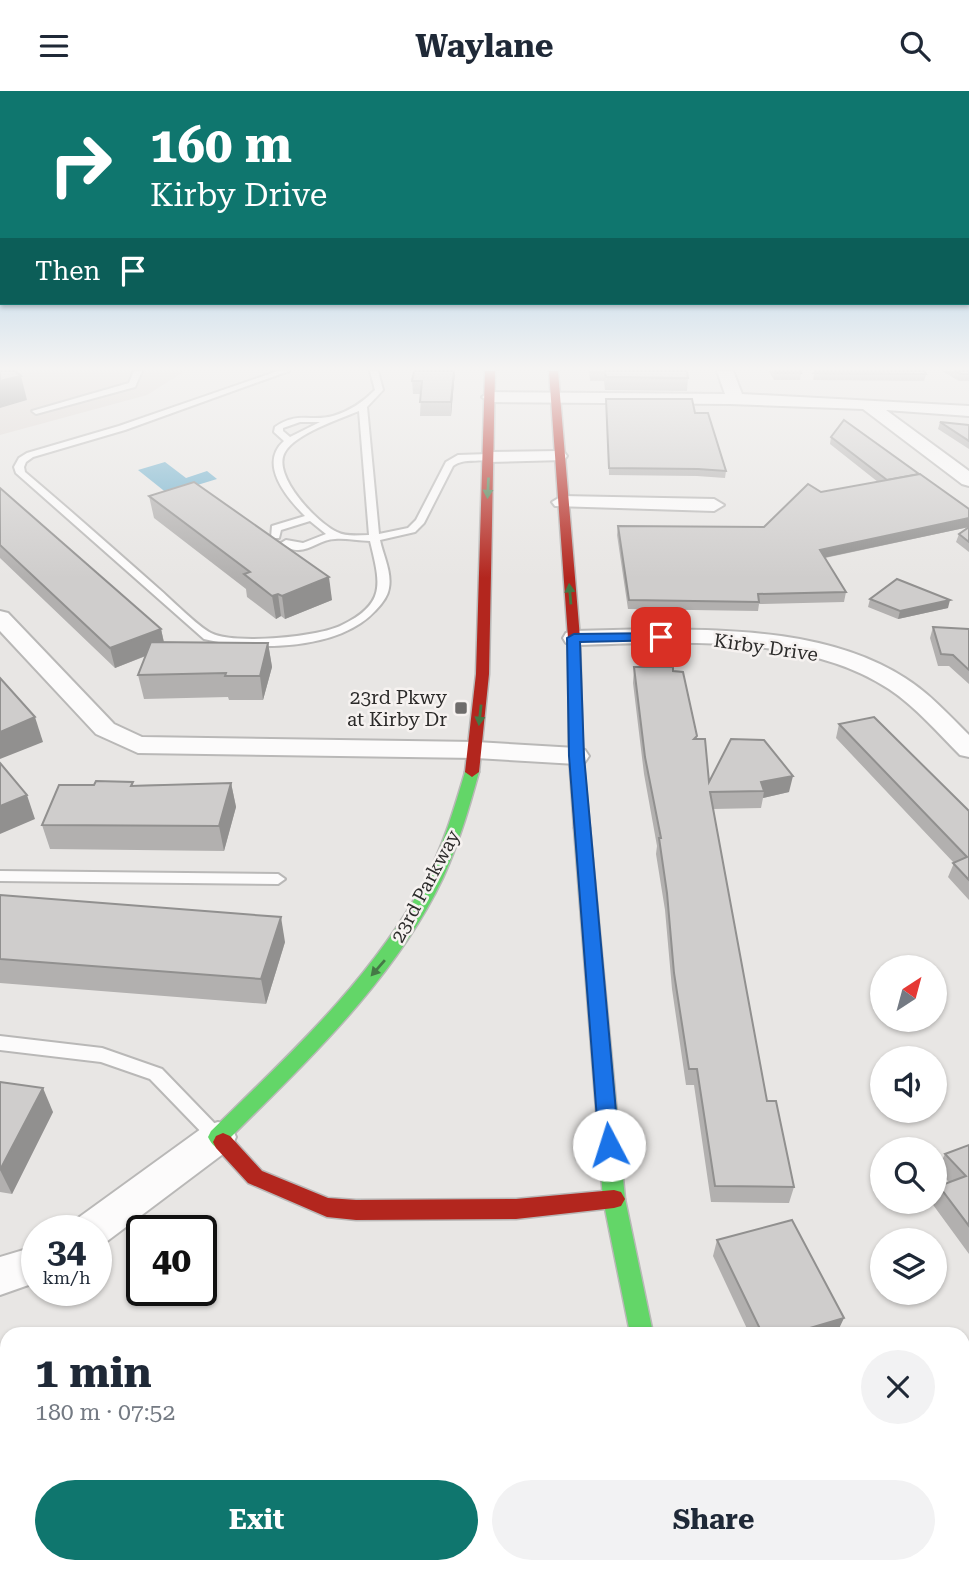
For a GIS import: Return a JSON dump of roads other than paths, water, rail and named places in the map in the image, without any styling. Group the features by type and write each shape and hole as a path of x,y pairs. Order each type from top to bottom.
{"street":[{"name":"23rd Parkway","path":"112,1215 218,1137 316,1040 386,959 420,904 446,853 462,813 476,750 485,666 484,563 489,440"},
{"path":"557,440 574,638 576,756 614,1199 641,1327"},
{"path":"915,440 969,480"},
{"path":"489,457 558,456"},
{"path":"562,502 714,505"},
{"path":"0,618 105,729 138,745 476,750 576,756"},
{"name":"Kirby Drive","path":"574,638 725,639 792,646 832,656 890,678 969,749"},
{"path":"218,1137 255,1177 327,1207 356,1210 516,1209 614,1199"},
{"path":"0,1276 21,1269"}],"lane":[{"path":"80,440 30,455 22,460 19,467 21,474 208,637 273,642 336,631 362,620 379,600 384,586 374,538 366,440"},
{"path":"294,440 278,453 278,475 310,518 333,535"},
{"path":"286,543 291,547 333,535 374,538 411,530 420,521 449,464 458,459 489,457"},
{"path":"275,536 276,528 310,518"},
{"path":"0,876 278,879"},
{"path":"0,1043 102,1055 156,1074 218,1137"}],"water":[{"path":"165,462 186,478 207,471 217,479 168,494 138,470"}],"place":[{"name":"23rd Pkwy at Kirby Dr","path":"461,708"}]}
